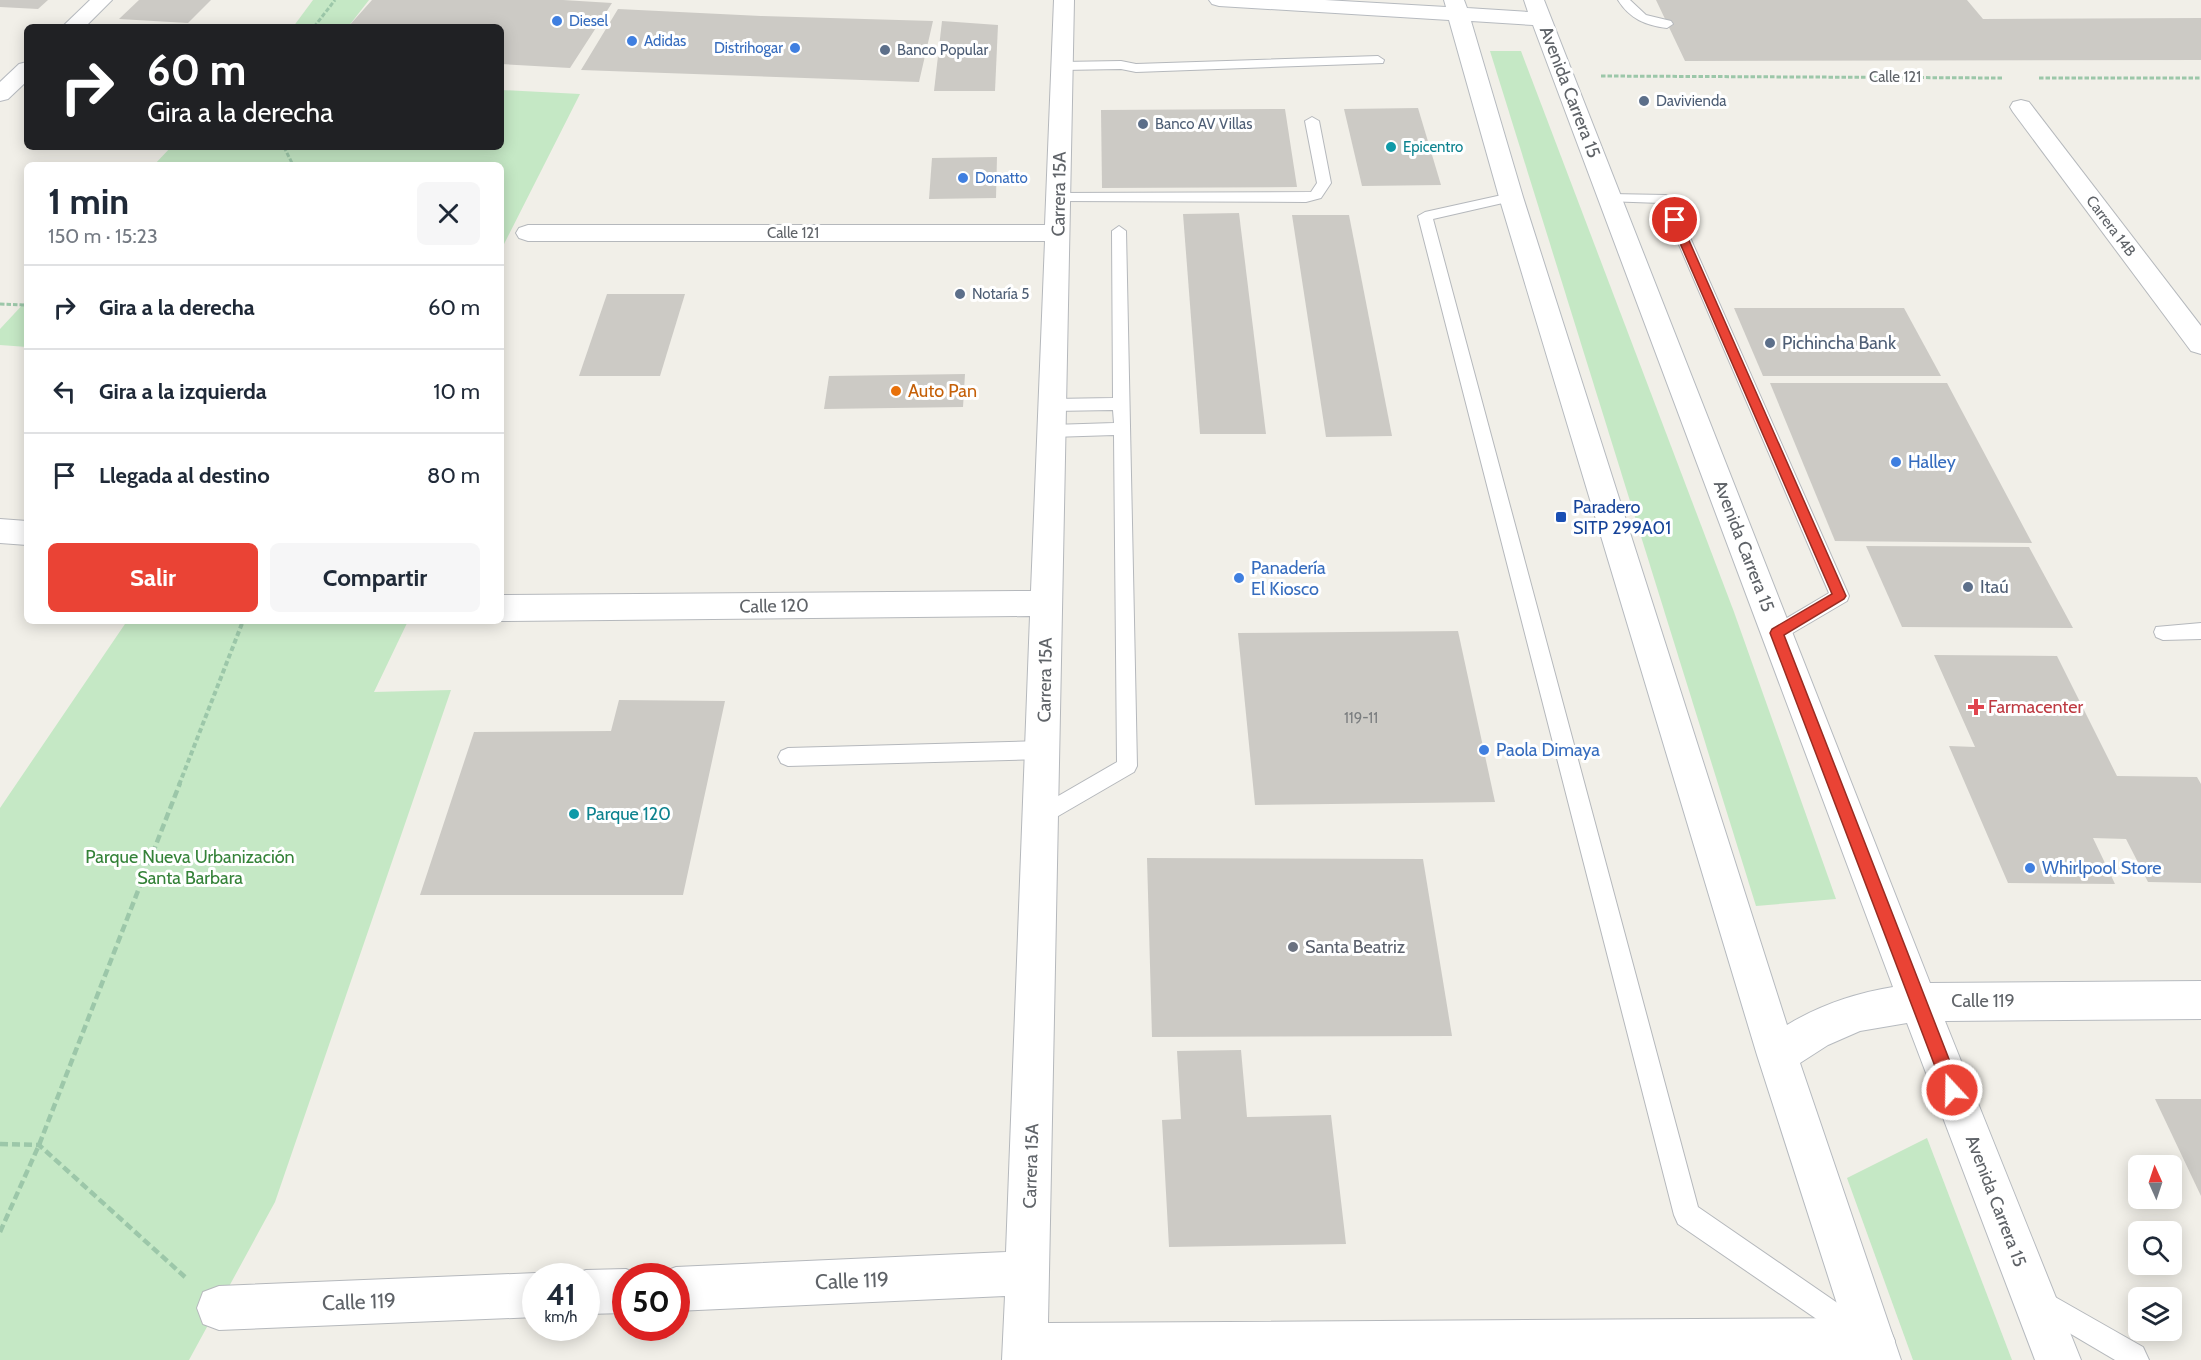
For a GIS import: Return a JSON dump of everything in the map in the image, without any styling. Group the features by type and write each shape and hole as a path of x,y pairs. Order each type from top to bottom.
{"street":[{"path":"76,24 102,0"},
{"name":"Carrera 15A","path":"1025,1353 1064,0"},
{"path":"1219,0 1538,9"},
{"path":"1025,1353 1875,1351 1777,1055 1511,197 1456,7"},
{"name":"Avenida Carrera 15","path":"1538,9 1918,1002 2058,1360"},
{"path":"0,94 24,72"},
{"name":"Carrera 14B","path":"2021,107 2201,345"},
{"name":"Calle 121","path":"528,233 1058,233"},
{"path":"0,531 24,533"},
{"name":"Calle 120","path":"504,608 1047,603"},
{"name":"Calle 119","path":"1777,1055 1814,1031 1858,1012 1918,1002 2201,1000"},
{"name":"Calle 119","path":"690,1287 1028,1273"},
{"name":"Calle 119","path":"219,1308 522,1296"}],"lane":[{"path":"1624,0 1632,13 1640,19 1667,24"},
{"path":"1062,71 1124,74 1136,68 1378,60"},
{"path":"1058,197 1306,198 1316,195 1324,183 1312,121"},
{"path":"1511,197 1425,216 1687,1215 1875,1351"},
{"path":"1610,198 1666,199 1840,596 1777,633"},
{"path":"1041,817 1127,766 1119,231"},
{"path":"1052,418 1123,404"},
{"path":"1052,418 1123,429"},
{"path":"2163,632 2201,631"},
{"path":"788,758 1043,750"},
{"path":"2034,1298 2134,1356 2136,1360"}],"path":[{"path":"316,24 335,0"},
{"name":"Calle 121","path":"1600,76 2013,78"},
{"path":"2037,78 2201,78"},
{"path":"0,304 24,305"},
{"path":"0,1232 39,1145 242,624"},
{"path":"0,1144 39,1145 219,1308"}],"green space":[{"path":"313,0 369,0 350,24 295,24"},
{"path":"1490,51 1521,51 1734,612 1836,899 1756,906"},
{"path":"504,90 580,94 504,244 504,162 157,162 168,150 504,150"},
{"path":"24,303 24,347 0,345 0,329"},
{"name":"Parque Nueva Urbanización Santa Barbara","path":"125,624 407,624 374,692 451,690 275,1202 189,1360 0,1360 0,808"},
{"path":"1927,1138 2012,1360 1913,1360 1847,1178"}],"building":[{"path":"0,0 48,0 38,9 0,7"},
{"path":"139,0 211,0 188,23 119,19"},
{"path":"372,0 563,0 612,3 570,68 504,64 504,24 351,24"},
{"path":"1656,0 1967,0 1983,19 2201,18 2201,60 1685,61"},
{"path":"618,9 933,21 919,82 581,70"},
{"path":"942,21 998,25 995,91 934,91"},
{"name":"Epicentro","path":"1418,108 1441,185 1362,186 1344,109"},
{"path":"1285,109 1297,187 1102,188 1101,110"},
{"name":"Donatto","path":"997,157 996,198 929,199 932,158"},
{"path":"1239,213 1266,434 1200,434 1183,214"},
{"path":"1292,215 1349,215 1392,436 1326,437"},
{"path":"607,294 685,294 660,376 579,376"},
{"path":"1734,308 1904,308 1941,376 1763,376"},
{"name":"Auto Pan","path":"965,374 963,407 824,409 829,376"},
{"name":"Halley","path":"1770,383 1947,383 2032,543 1835,541"},
{"name":"Itaú","path":"1866,546 2029,547 2073,628 1902,627"},
{"path":"1458,631 1495,802 1255,805 1238,633"},
{"path":"1934,655 2057,656 2117,776 2197,777 2201,784 2201,883 2148,882 2126,839 2093,838 2115,884 2008,883 1949,746 1975,747"},
{"name":"Parque 120","path":"619,700 725,701 683,895 420,895 474,732 611,731"},
{"name":"Santa Beatriz","path":"1147,858 1423,859 1452,1036 1152,1037"},
{"path":"1241,1050 1247,1117 1331,1115 1346,1244 1169,1247 1162,1120 1181,1119 1177,1051"},
{"path":"2155,1099 2201,1099 2201,1196"}],"place":[{"name":"Diesel","path":"557,21"},
{"name":"Adidas","path":"632,41"},
{"name":"Distrihogar","path":"795,48"},
{"name":"Banco Popular","path":"885,50"},
{"name":"Davivienda","path":"1644,101"},
{"name":"Banco AV Villas","path":"1143,124"},
{"name":"Epicentro","path":"1391,147"},
{"name":"Donatto","path":"963,178"},
{"name":"Notaría 5","path":"960,294"},
{"name":"Pichincha Bank","path":"1770,343"},
{"name":"Auto Pan","path":"896,391"},
{"name":"Halley","path":"1896,462"},
{"name":"Paradero SITP 299A01","path":"1561,517"},
{"name":"Panadería El Kiosco","path":"1239,578"},
{"name":"Itaú","path":"1968,587"},
{"name":"Farmacenter","path":"1976,707"},
{"name":"Paola Dimaya","path":"1484,750"},
{"name":"Parque 120","path":"574,814"},
{"name":"Whirlpool Store","path":"2030,868"},
{"name":"Santa Beatriz","path":"1293,947"}],"route":[{"path":"1675,220 1840,596 1777,633 1952,1090"}]}
